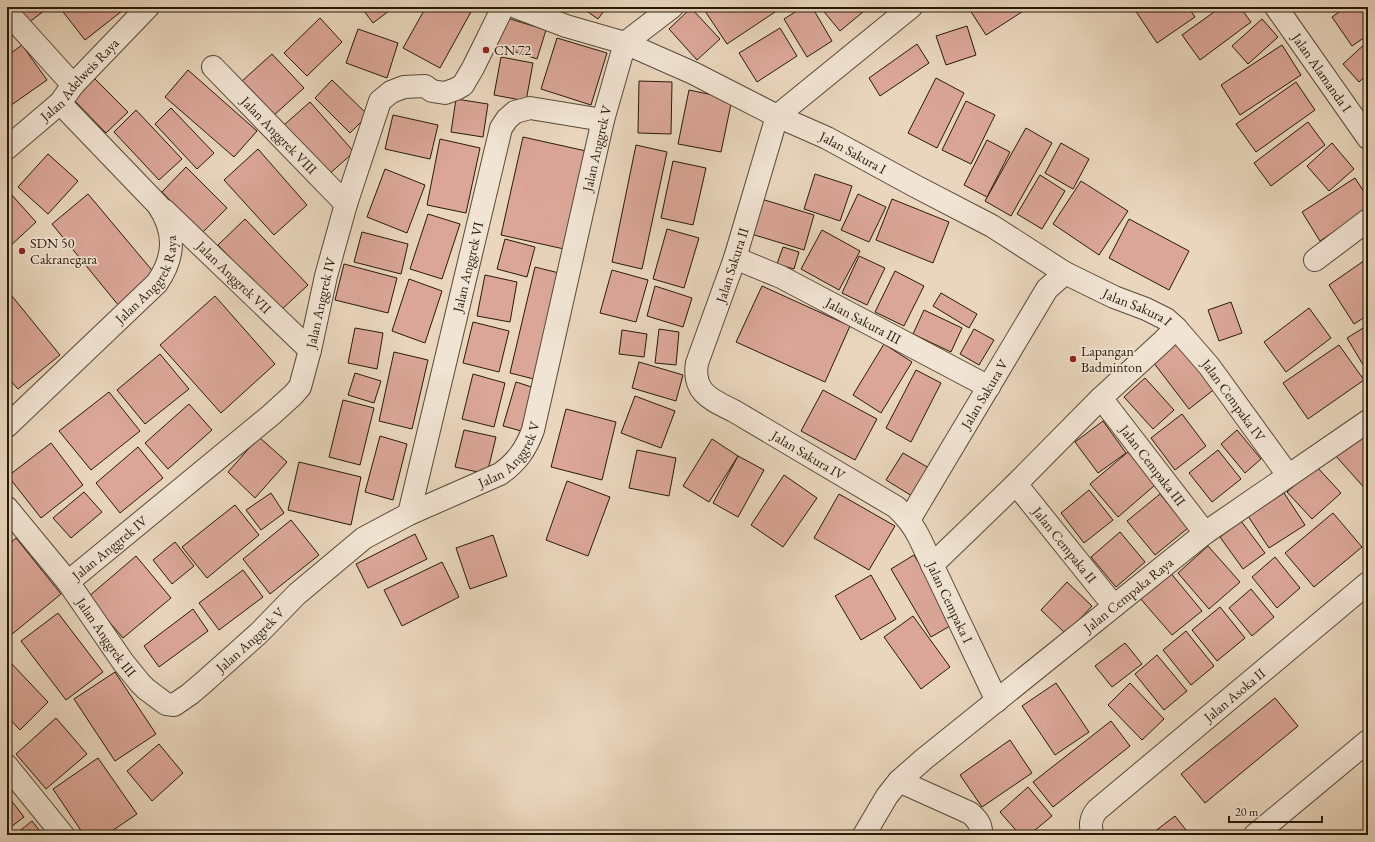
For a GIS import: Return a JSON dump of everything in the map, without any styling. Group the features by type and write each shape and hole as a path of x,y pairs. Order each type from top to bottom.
{"street":[{"name":"Jalan Adelweis Raya","path":"7,148 60,102 73,85 148,7"},
{"name":"Jalan Anggrek IV","path":"68,582 271,415 300,387 310,350 326,276 346,204 380,101 391,92 404,87 425,86 432,91 445,93 463,85 503,7"},
{"name":"Jalan Sakura I","path":"516,7 566,26 625,43 693,73 777,116 827,138 992,226 1065,272 1114,297 1146,309 1166,319 1176,328"},
{"path":"625,43 649,14 672,7"},
{"path":"777,116 911,7"},
{"name":"Jalan Alamanda I","path":"1276,7 1368,138"},
{"path":"7,12 73,85"},
{"name":"Jalan Anggrek V","path":"166,704 174,705 190,694 258,633 297,594 364,538 409,514 500,474 518,460 533,430 603,120 625,43"},
{"name":"Jalan Anggrek VIII","path":"213,67 346,204"},
{"name":"Jalan Anggrek Raya","path":"7,426 149,291 163,274 170,255 171,233 164,214 158,205 60,102"},
{"name":"Jalan Anggrek VI","path":"409,514 501,128 507,119 515,112 530,108 603,120"},
{"name":"Jalan Sakura II","path":"720,404 710,399 702,391 696,369 697,363 735,258 777,116"},
{"name":"Jalan Anggrek VII","path":"158,205 310,350"},
{"path":"1314,260 1368,220"},
{"name":"Jalan Sakura III","path":"735,258 780,277 989,387"},
{"name":"Jalan Sakura V","path":"903,513 989,387 1048,289 1065,272"},
{"path":"932,565 1016,484 1101,398 1164,341 1176,328"},
{"name":"Jalan Cempaka IV","path":"1176,328 1210,366 1288,475"},
{"name":"Jalan Cempaka III","path":"1101,398 1205,533"},
{"name":"Jalan Sakura IV","path":"720,404 903,513"},
{"name":"Jalan Cempaka Raya","path":"864,835 887,796 899,781 1205,533 1368,421"},
{"name":"Jalan Cempaka II","path":"1016,484 1114,606"},
{"name":"Jalan Anggrek III","path":"7,508 68,582 123,662 146,689 166,704"},
{"name":"Jalan Cempaka I","path":"903,513 919,537 997,701"},
{"name":"Jalan Asoka II","path":"1093,835 1091,830 1091,819 1100,807 1368,582"},
{"path":"1255,835 1368,741"},
{"path":"7,766 63,835"},
{"path":"899,781 970,813 978,821 981,828 981,835"}],"building":[{"path":"16,7 49,7 28,23"},
{"path":"127,7 85,40 60,8"},
{"path":"361,7 394,7 373,23"},
{"path":"426,7 465,7 472,10 440,68 403,48"},
{"path":"581,7 607,7 598,19"},
{"path":"772,7 775,12 727,44 703,8"},
{"path":"803,7 812,7 832,41 807,57 784,19"},
{"path":"820,7 869,7 840,31"},
{"path":"968,7 1027,7 1028,8 986,35"},
{"path":"1133,7 1188,7 1195,17 1157,43"},
{"path":"1221,7 1240,7 1251,22 1200,60 1182,35"},
{"path":"1330,7 1340,7 1333,11"},
{"path":"1346,7 1368,7 1368,35 1352,46 1332,17"},
{"path":"691,8 720,39 697,60 669,29"},
{"path":"504,17 546,30 537,59 495,45"},
{"path":"320,18 342,42 307,76 284,53"},
{"path":"1262,19 1278,37 1248,64 1232,46"},
{"path":"967,26 976,55 946,65 936,36"},
{"path":"780,28 797,56 757,82 739,53"},
{"path":"358,29 398,43 387,78 346,63"},
{"path":"557,38 607,53 591,105 541,89"},
{"path":"1368,41 1368,74 1359,82 1343,64"},
{"path":"917,44 929,63 880,96 869,78"},
{"path":"22,45 47,80 7,108 7,56"},
{"path":"1282,45 1301,75 1240,115 1221,85"},
{"path":"272,54 304,88 273,116 242,81"},
{"path":"501,57 533,63 526,101 494,95"},
{"path":"188,70 257,131 234,157 165,97"},
{"path":"93,77 128,112 106,133 72,98"},
{"path":"936,78 964,93 937,148 908,133"},
{"path":"332,80 368,115 350,133 315,98"},
{"path":"639,81 672,82 671,134 638,133"},
{"path":"1296,82 1315,110 1256,152 1236,124"},
{"path":"689,90 732,99 721,152 678,144"},
{"path":"456,99 488,104 483,137 451,132"},
{"path":"966,101 995,115 971,164 942,150"},
{"path":"310,102 354,152 328,175 284,125"},
{"path":"171,108 214,153 197,169 155,124"},
{"path":"136,110 182,159 159,180 114,132"},
{"path":"393,115 438,125 430,159 385,149"},
{"path":"1308,122 1325,145 1271,186 1254,163"},
{"path":"1026,128 1052,143 1011,216 985,201"},
{"path":"523,137 586,151 564,249 501,235"},
{"path":"440,139 480,148 466,213 427,205"},
{"path":"987,140 1010,152 987,197 964,185"},
{"path":"1061,143 1089,159 1073,189 1045,173"},
{"path":"1332,143 1354,169 1329,191 1307,166"},
{"path":"636,145 667,152 642,269 612,262"},
{"path":"258,149 307,205 274,235 224,180"},
{"path":"48,154 78,181 48,214 18,187"},
{"path":"673,161 706,168 693,225 661,218"},
{"path":"186,167 227,208 202,233 162,192"},
{"path":"385,169 425,185 407,233 367,217"},
{"path":"815,174 852,186 840,221 804,209"},
{"path":"1040,175 1065,191 1042,229 1017,214"},
{"path":"1355,178 1368,198 1368,209 1320,241 1302,212"},
{"path":"1081,181 1128,211 1099,255 1053,224"},
{"path":"10,193 36,222 7,249 7,195"},
{"path":"88,194 156,275 119,306 52,224"},
{"path":"858,194 886,207 869,242 841,230"},
{"path":"758,198 814,215 804,250 748,233"},
{"path":"892,199 949,222 933,263 876,240"},
{"path":"428,214 460,224 442,279 410,269"},
{"path":"245,219 308,285 280,311 218,245"},
{"path":"1129,219 1189,251 1169,290 1109,258"},
{"path":"667,229 699,238 684,288 653,279"},
{"path":"822,230 860,251 839,290 801,269"},
{"path":"362,232 408,244 401,274 354,262"},
{"path":"505,239 535,247 527,277 497,269"},
{"path":"783,247 799,252 794,269 777,264"},
{"path":"859,256 885,268 867,305 842,293"},
{"path":"1368,258 1368,315 1354,324 1329,285"},
{"path":"344,264 397,278 388,313 335,300"},
{"path":"535,267 563,274 538,380 510,373"},
{"path":"612,270 648,280 636,322 600,313"},
{"path":"895,271 924,286 904,326 875,312"},
{"path":"485,275 517,282 510,322 477,316"},
{"path":"409,279 442,291 425,343 392,331"},
{"path":"655,286 692,298 683,327 647,316"},
{"path":"762,286 850,326 825,382 736,342"},
{"path":"7,290 60,355 18,389 7,377"},
{"path":"941,293 977,314 969,328 933,306"},
{"path":"215,296 275,364 221,413 160,345"},
{"path":"1231,302 1242,333 1219,341 1208,310"},
{"path":"1309,308 1331,338 1286,372 1264,342"},
{"path":"924,310 962,328 951,352 913,334"},
{"path":"473,322 509,331 499,372 463,363"},
{"path":"1368,325 1368,373 1347,338"},
{"path":"355,328 383,333 377,369 348,363"},
{"path":"659,329 679,332 676,365 655,363"},
{"path":"974,329 994,340 979,365 960,354"},
{"path":"622,330 647,334 644,357 619,354"},
{"path":"1177,337 1216,388 1189,409 1150,358"},
{"path":"884,344 912,362 881,413 853,395"},
{"path":"1339,345 1364,380 1308,419 1283,383"},
{"path":"394,352 428,360 412,429 379,421"},
{"path":"160,354 189,389 145,424 117,390"},
{"path":"639,362 683,375 676,401 632,388"},
{"path":"916,370 941,383 911,442 886,428"},
{"path":"355,373 381,381 374,403 348,395"},
{"path":"473,374 505,383 494,427 462,419"},
{"path":"1145,378 1174,410 1153,429 1124,397"},
{"path":"516,382 538,389 525,432 503,426"},
{"path":"823,390 877,419 855,460 801,431"},
{"path":"109,392 140,431 91,470 59,431"},
{"path":"635,396 675,411 661,448 621,433"},
{"path":"343,400 374,408 360,465 329,457"},
{"path":"189,404 212,430 168,469 145,443"},
{"path":"566,409 616,422 602,480 551,467"},
{"path":"1182,414 1206,446 1175,470 1151,438"},
{"path":"1103,421 1126,453 1098,473 1075,442"},
{"path":"1368,426 1368,492 1335,455"},
{"path":"464,430 496,437 487,474 455,467"},
{"path":"1237,430 1261,459 1245,473 1221,444"},
{"path":"380,436 407,444 393,500 365,492"},
{"path":"259,437 287,462 255,498 228,472"},
{"path":"712,439 738,456 709,502 683,486"},
{"path":"51,443 83,485 41,518 8,476"},
{"path":"138,447 163,478 120,513 96,483"},
{"path":"637,450 676,458 669,496 629,488"},
{"path":"1218,450 1241,479 1212,502 1189,473"},
{"path":"1128,452 1155,485 1118,517 1090,484"},
{"path":"903,453 929,468 912,496 886,480"},
{"path":"738,456 764,470 738,517 713,503"},
{"path":"299,462 361,477 351,525 288,510"},
{"path":"1316,466 1341,493 1312,519 1287,492"},
{"path":"784,475 817,498 783,547 751,525"},
{"path":"567,481 610,497 588,556 546,540"},
{"path":"1089,490 1113,520 1084,543 1061,513"},
{"path":"84,492 102,512 71,538 53,518"},
{"path":"271,493 284,513 261,530 246,510"},
{"path":"1284,493 1305,525 1269,548 1248,516"},
{"path":"839,494 895,526 869,570 814,538"},
{"path":"1160,494 1188,528 1155,555 1127,521"},
{"path":"235,505 259,535 207,578 182,547"},
{"path":"1333,513 1362,547 1314,587 1285,553"},
{"path":"291,520 319,555 270,594 243,559"},
{"path":"1241,521 1265,553 1243,569 1220,537"},
{"path":"1120,532 1145,562 1116,587 1091,557"},
{"path":"415,534 427,559 368,588 356,564"},
{"path":"493,535 507,576 470,589 456,548"},
{"path":"16,538 61,594 11,635 7,630 7,546"},
{"path":"175,542 194,566 172,584 153,560"},
{"path":"1208,546 1240,582 1209,609 1178,573"},
{"path":"914,555 955,623 931,637 891,569"},
{"path":"136,556 171,598 123,638 88,597"},
{"path":"1275,557 1300,588 1277,608 1252,577"},
{"path":"442,562 459,597 402,626 384,590"},
{"path":"243,570 263,597 219,630 199,603"},
{"path":"1169,571 1202,611 1172,635 1139,597"},
{"path":"871,575 896,619 861,640 835,596"},
{"path":"1067,582 1092,606 1066,634 1041,610"},
{"path":"1251,589 1274,617 1252,636 1229,608"},
{"path":"1220,607 1245,638 1217,661 1192,630"},
{"path":"193,609 208,631 159,667 144,646"},
{"path":"58,613 103,672 66,700 21,641"},
{"path":"913,616 950,667 921,689 884,637"},
{"path":"1186,631 1214,666 1191,685 1163,650"},
{"path":"1125,643 1142,664 1112,687 1095,666"},
{"path":"1157,655 1187,691 1164,710 1135,674"},
{"path":"10,662 48,702 20,730 7,716 7,665"},
{"path":"115,672 156,734 115,761 74,699"},
{"path":"1056,683 1089,732 1055,755 1022,706"},
{"path":"1130,683 1164,719 1142,740 1108,705"},
{"path":"1275,698 1298,726 1205,803 1181,774"},
{"path":"56,718 87,754 46,789 16,754"},
{"path":"1111,721 1130,746 1053,807 1033,782"},
{"path":"1010,740 1032,773 982,807 960,775"},
{"path":"159,744 183,773 152,801 127,771"},
{"path":"98,758 137,814 106,835 84,835 53,789"},
{"path":"1028,787 1052,816 1029,835 1020,835 1000,812"},
{"path":"7,795 24,817 7,830"},
{"path":"1175,816 1190,835 1150,835"},
{"path":"32,821 43,835 18,835 17,833"}],"place":[{"name":"CN 72","path":"486,50"},
{"name":"SDN 50 Cakranegara","path":"22,251"},
{"name":"Lapangan Badminton","path":"1073,359"}]}
